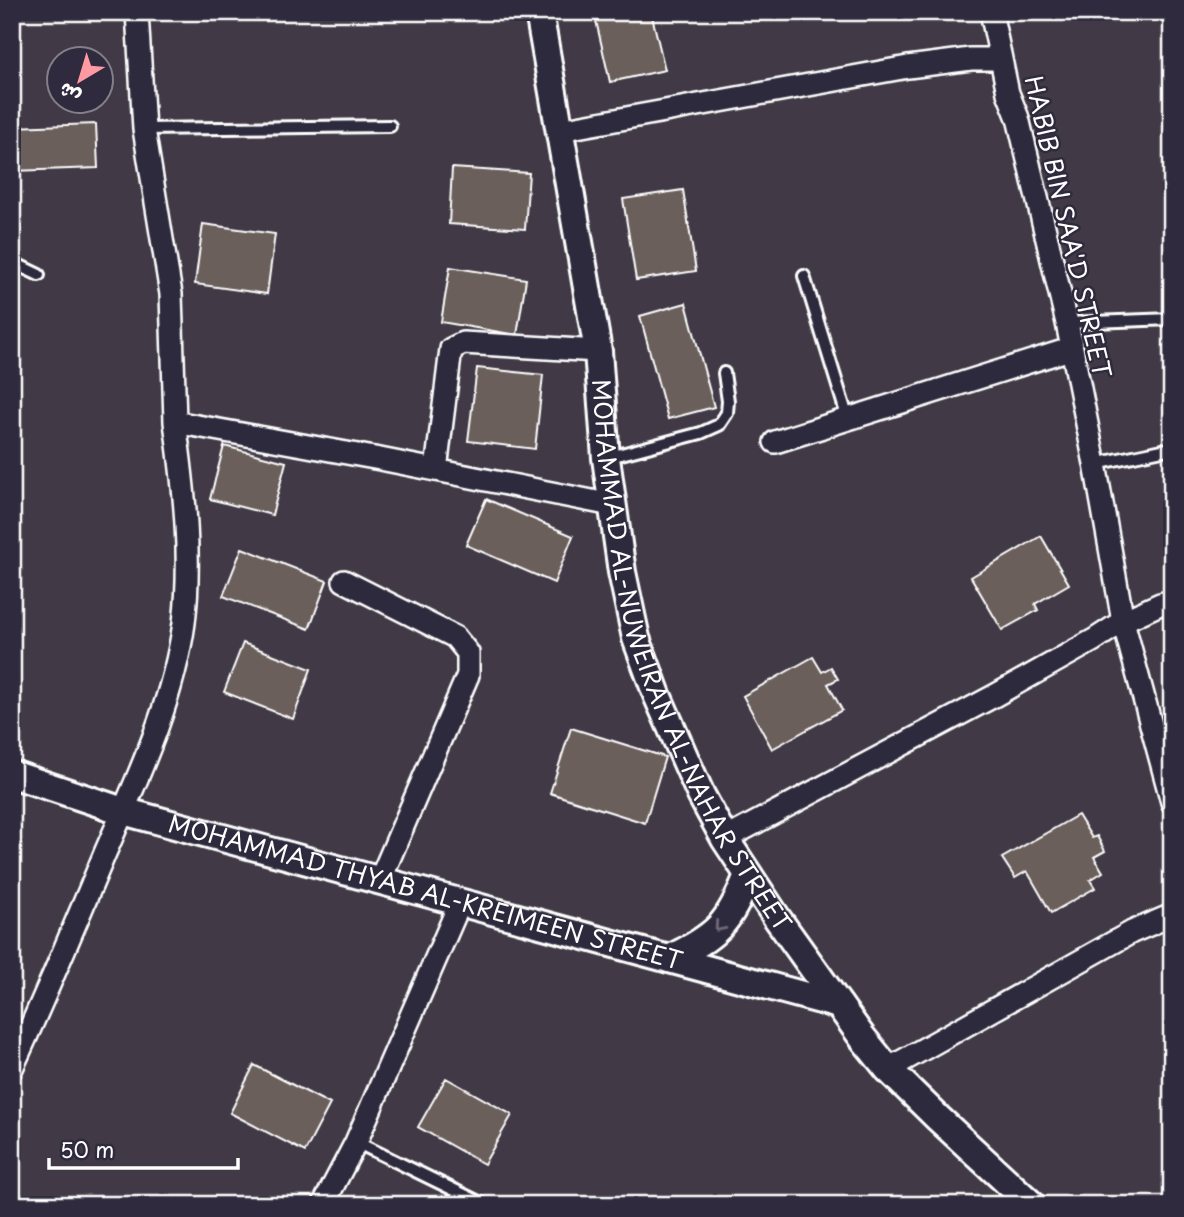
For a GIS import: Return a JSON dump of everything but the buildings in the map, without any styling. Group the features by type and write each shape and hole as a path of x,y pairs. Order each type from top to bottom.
{"street":[{"path":"12,1068 150,747 172,680 184,623 187,571 184,485 175,422 171,294 144,129 137,12"},
{"name":"MOHAMMAD AL-NUWEIRAN AL-NAHAR STREET","path":"539,12 598,351 606,458 622,572 636,638 678,746 725,839 839,1006 888,1069 1032,1205"},
{"path":"990,12 1001,59"},
{"name":"HABIB BIN SAA'D STREET","path":"559,130 908,67 971,59 1001,59 1007,93 1018,118 1067,323 1123,621 1172,802"},
{"path":"436,470 451,349 463,343 598,351"},
{"path":"775,442 1070,349"},
{"path":"175,422 612,505"},
{"path":"344,581 455,638 468,653 468,675 380,880"},
{"path":"725,839 994,696 1123,621 1172,601"},
{"name":"MOHAMMAD THYAB AL-KREIMEEN STREET","path":"12,774 123,811 839,1006"},
{"path":"669,959 711,937 737,904 748,875"},
{"path":"323,1205 356,1142 460,903"},
{"path":"888,1069 1132,932 1172,915"}],"lane":[{"path":"144,129 390,126"},
{"path":"12,262 39,275"},
{"path":"804,276 848,419"},
{"path":"1067,323 1172,319"},
{"path":"606,458 701,433 719,425 727,413 724,373"},
{"path":"1095,464 1172,448"},
{"path":"356,1142 483,1204"}]}
